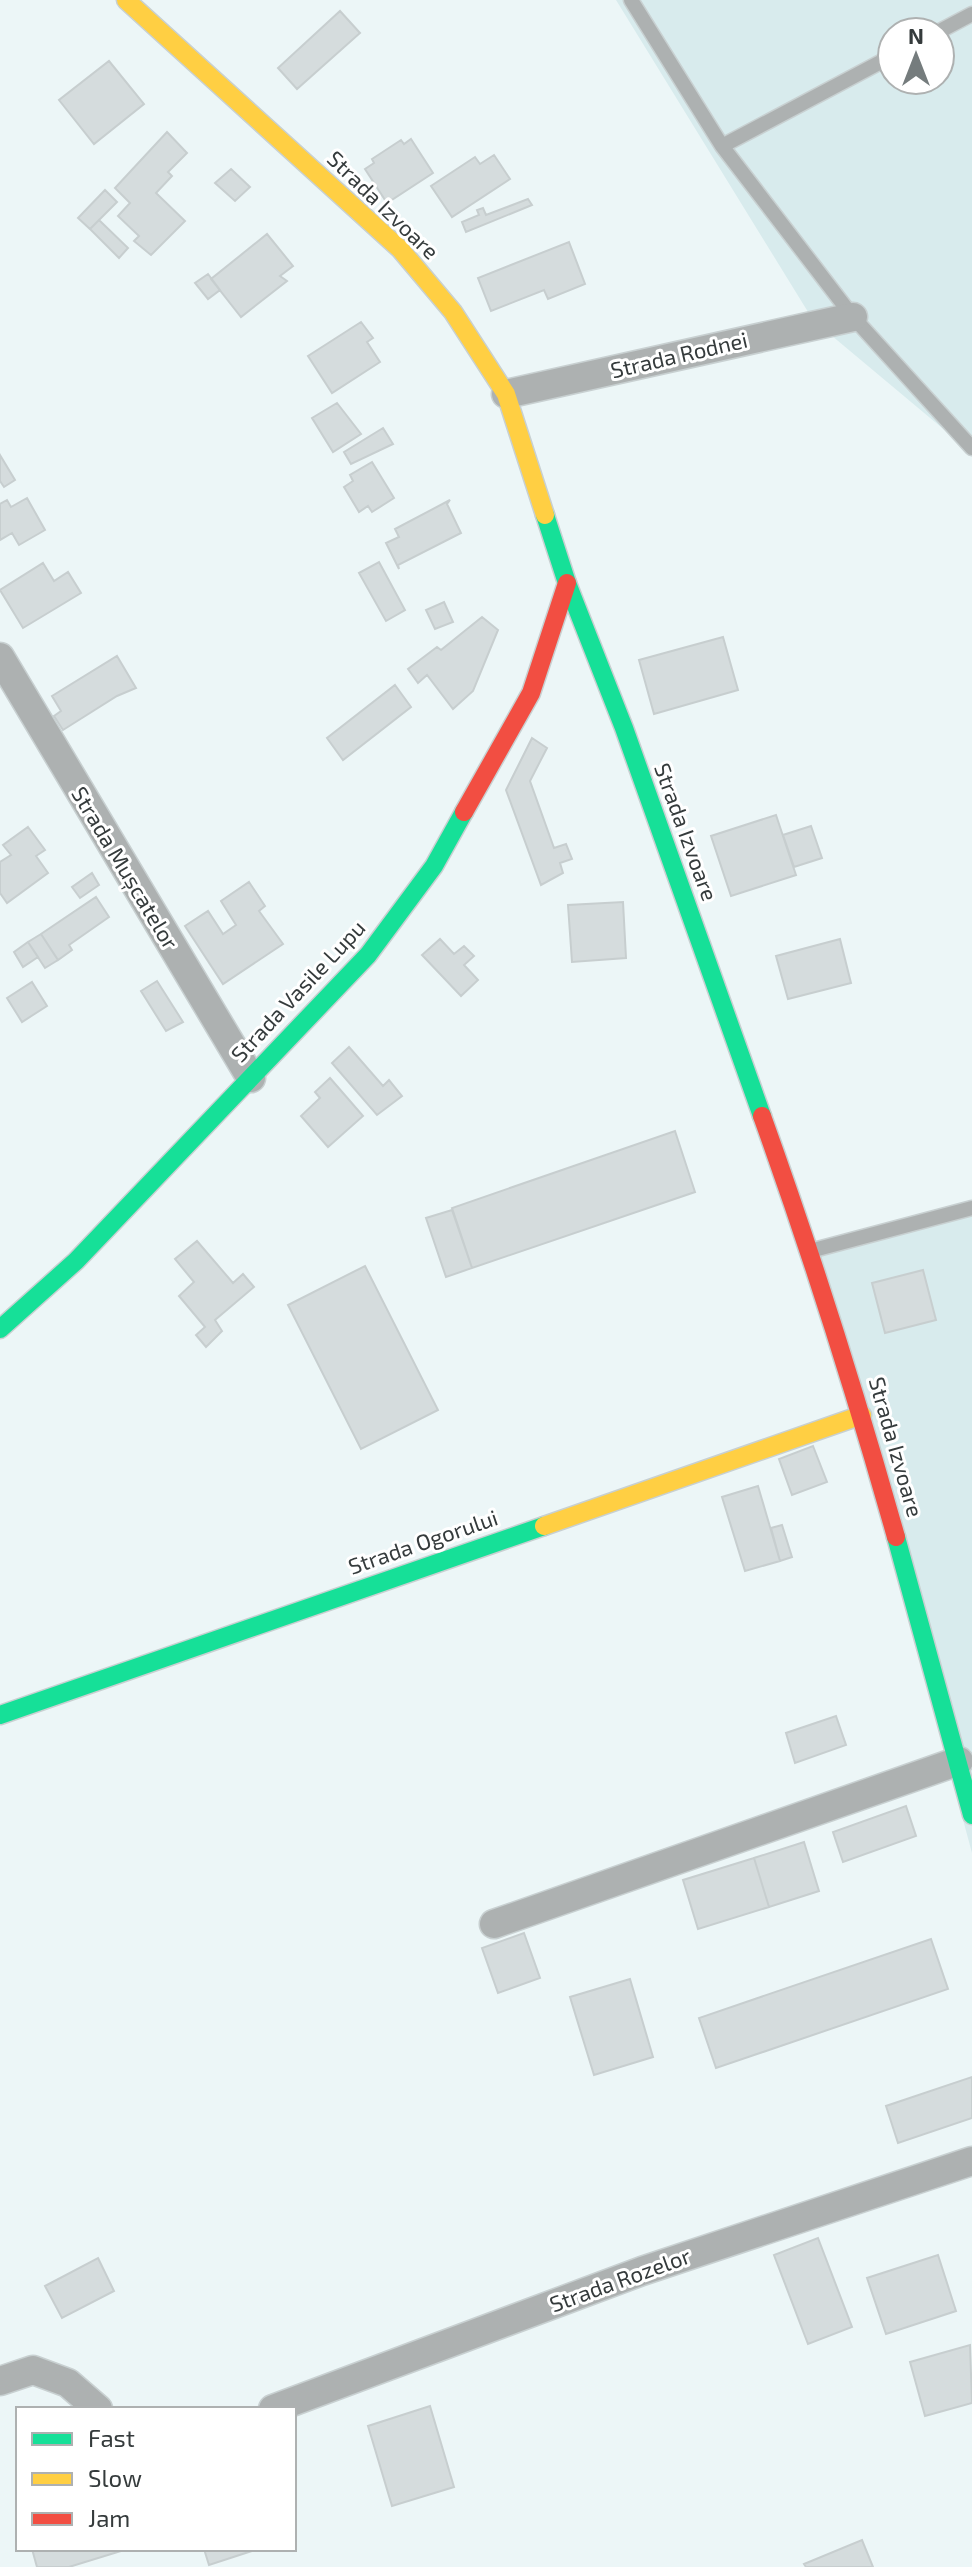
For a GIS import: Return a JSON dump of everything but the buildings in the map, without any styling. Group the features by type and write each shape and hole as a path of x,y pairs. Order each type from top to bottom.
{"main road":[{"name":"Strada Izvoare","path":"126,0 400,249 453,312 506,394 567,583 624,728 810,1251 862,1415 972,1815"},
{"name":"Strada Vasile Lupu","path":"0,1329 76,1261 368,955 434,866 531,693 567,583"},
{"name":"Strada Ogorului","path":"0,1715 862,1415"}],"street":[{"name":"Strada Rodnei","path":"506,394 853,317"},
{"name":"Strada Mușcatelor","path":"0,657 251,1078"},
{"path":"494,1924 959,1761"},
{"name":"Strada Rozelor","path":"278,2407 642,2271 972,2161"},
{"path":"0,2381 33,2370 68,2383 96,2407"}],"lane":[{"path":"631,0 722,146 853,317 972,448"},
{"path":"722,146 876,64"},
{"path":"810,1251 972,1208"}],"shaded area":[{"path":"616,0 972,0 972,453 813,320"},
{"path":"972,1208 972,1853 810,1251"}],"traffic: fast":[{"path":"545,515 567,583 624,728 762,1116"},
{"path":"0,1329 76,1261 368,955 434,866 464,812"},
{"path":"0,1715 544,1526"},
{"path":"896,1537 972,1815"}],"traffic: slow":[{"path":"126,0 400,249 453,312 506,394 545,515"},
{"path":"544,1526 862,1415"}],"traffic: jam":[{"path":"464,812 531,693 567,583"},
{"path":"762,1116 833,1325 896,1537"}]}
